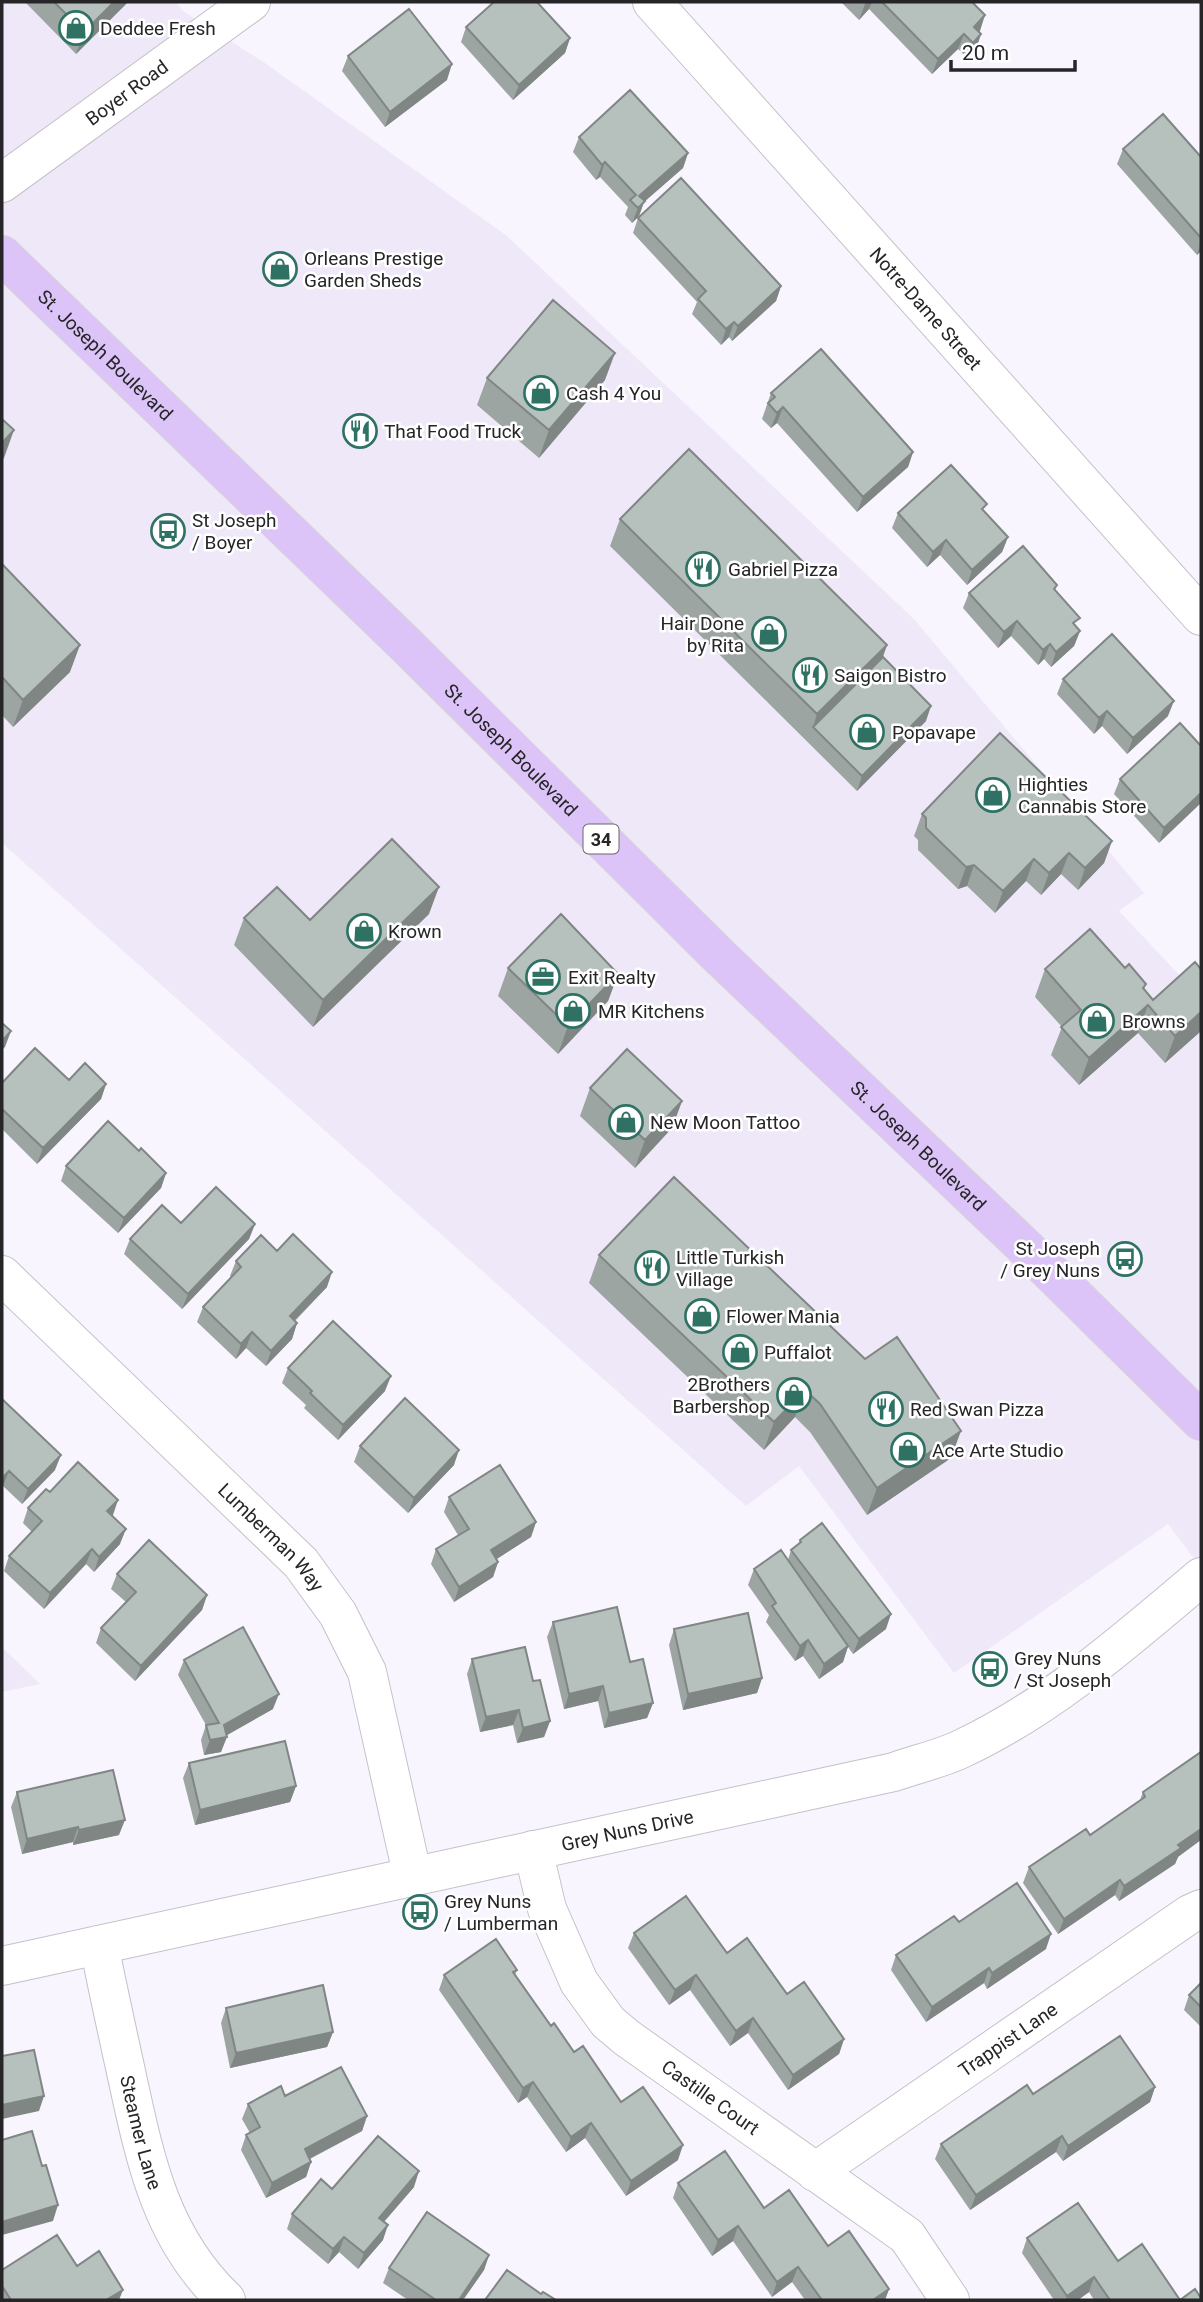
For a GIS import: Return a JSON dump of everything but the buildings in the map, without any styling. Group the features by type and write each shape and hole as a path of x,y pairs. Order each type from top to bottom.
{"main road":[{"name":"St. Joseph Boulevard","path":"2,255 404,643 719,956 1031,1253 1201,1421"}],"street":[{"name":"Boyer Road","path":"2,183 251,2"},
{"name":"Notre-Dame Street","path":"652,2 1201,617"},
{"name":"Lumberman Way","path":"2,1275 301,1563 338,1614 367,1672 413,1878"},
{"name":"Grey Nuns Drive","path":"2,1966 894,1772 960,1750 1044,1704 1120,1646 1201,1577"},
{"name":"Castille Court","path":"533,1850 547,1909 579,1982 608,2022 907,2236 950,2300"},
{"name":"Trappist Lane","path":"815,2172 1178,1922 1201,1909"},
{"name":"Steamer Lane","path":"99,1945 143,2154 160,2203 180,2245 210,2285 226,2300"}],"shaded area":[{"path":"2,2 176,2 183,11 265,63 507,236 914,619 1144,893 1119,911 1201,998 1201,1568 1168,1524 954,1673 799,1466 746,1506 2,843"},
{"path":"2,1647 40,1684 2,1692"}],"place":[{"name":"Deddee Fresh","path":"76,28"},
{"name":"Orleans Prestige Garden Sheds","path":"280,269"},
{"name":"Cash 4 You","path":"541,393"},
{"name":"That Food Truck","path":"360,431"},
{"name":"St Joseph / Boyer","path":"168,531"},
{"name":"Gabriel Pizza","path":"703,569"},
{"name":"Hair Done by Rita","path":"769,634"},
{"name":"Saigon Bistro","path":"810,675"},
{"name":"Popavape","path":"867,732"},
{"name":"Highties Cannabis Store","path":"993,795"},
{"name":"Krown","path":"364,931"},
{"name":"Exit Realty","path":"543,977"},
{"name":"MR Kitchens","path":"573,1011"},
{"name":"Browns","path":"1097,1021"},
{"name":"New Moon Tattoo","path":"626,1122"},
{"name":"St Joseph / Grey Nuns","path":"1125,1259"},
{"name":"Little Turkish Village","path":"652,1268"},
{"name":"Flower Mania","path":"702,1316"},
{"name":"Puffalot","path":"740,1352"},
{"name":"2Brothers Barbershop","path":"794,1395"},
{"name":"Red Swan Pizza","path":"886,1409"},
{"name":"Ace Arte Studio","path":"908,1450"},
{"name":"Grey Nuns / St Joseph","path":"990,1669"},
{"name":"Grey Nuns / Lumberman","path":"420,1912"}]}
